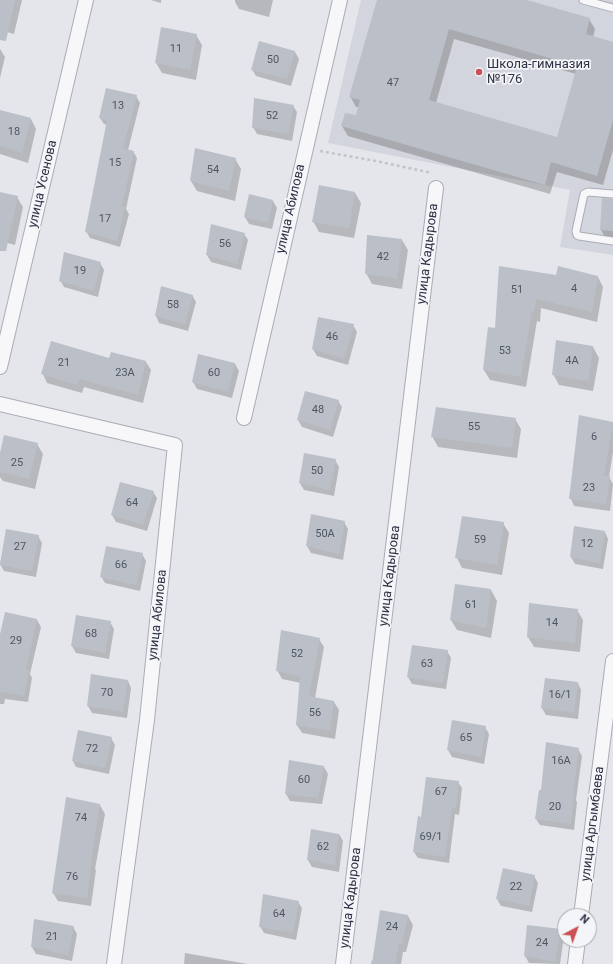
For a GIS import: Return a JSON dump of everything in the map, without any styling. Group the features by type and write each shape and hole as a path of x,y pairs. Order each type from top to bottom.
{"street":[{"name":"улица Усенова","path":"0,367 86,0"},
{"name":"улица Абилова","path":"244,418 340,0"},
{"name":"улица Кадырова","path":"343,964 436,188"},
{"name":"улица Абилова","path":"0,404 175,445 147,720 114,964"},
{"name":"улица Аргымбаева","path":"582,908 613,660"},
{"path":"575,964 577,948"}],"lane":[{"path":"583,0 613,8"},
{"path":"613,194 588,192 584,194 576,231 577,235 580,236 613,241"}],"path":[{"path":"305,148 432,173 435,177 436,188"}],"shaded area":[{"name":"Школа-гимназия №176","path":"361,0 613,0 613,255 560,247 570,190 328,143"}],"building":[{"path":"0,0 15,0 6,41 0,40"},
{"path":"377,0 527,0 590,18 586,34 613,42 613,120 597,176 551,162 545,185 341,126 345,113 356,115 360,100 349,97","holes":["449,29 577,66 557,137 429,100"]},
{"path":"161,27 197,34 190,70 155,63"},
{"path":"259,41 295,51 287,79 251,70"},
{"path":"106,88 137,95 123,148 134,151 122,206 125,207 117,241 85,232 107,120 99,118"},
{"path":"254,98 294,105 288,134 252,128"},
{"path":"0,110 31,118 22,153 0,146"},
{"path":"195,148 236,158 229,191 190,181"},
{"path":"319,185 355,192 349,228 312,222"},
{"path":"0,192 18,196 6,251 0,251"},
{"path":"249,194 273,200 268,223 244,217"},
{"path":"602,198 613,199 613,231 600,230"},
{"path":"211,224 245,233 237,264 206,255"},
{"path":"367,235 402,239 397,279 365,274"},
{"path":"64,252 101,262 94,291 59,281"},
{"path":"499,266 556,275 558,266 598,276 592,312 536,299 534,312 532,311 521,377 483,370 488,327 495,328"},
{"path":"161,286 193,295 185,324 155,316"},
{"path":"318,317 354,324 344,359 312,349"},
{"path":"556,340 593,346 588,381 552,375"},
{"path":"51,341 109,358 111,352 146,361 138,395 79,379 78,385 41,374"},
{"path":"198,354 235,363 228,392 192,382"},
{"path":"305,391 339,400 330,430 297,420"},
{"path":"436,407 516,418 512,448 431,437"},
{"path":"579,415 613,422 604,476 610,476 606,504 569,499"},
{"path":"4,435 38,443 29,479 0,472 0,453"},
{"path":"304,453 336,459 330,490 299,483"},
{"path":"120,482 154,491 143,525 111,515"},
{"path":"311,514 345,521 339,554 306,546"},
{"path":"462,516 504,522 497,565 455,558"},
{"path":"574,526 605,531 600,563 570,557"},
{"path":"6,529 39,535 32,571 0,565"},
{"path":"106,546 143,553 137,585 100,577"},
{"path":"455,584 491,589 486,628 450,620"},
{"path":"529,603 578,609 575,643 527,637"},
{"path":"5,612 37,619 26,669 29,670 24,696 0,692 0,634"},
{"path":"76,615 111,621 105,653 71,646"},
{"path":"281,630 320,638 309,696 334,701 330,731 296,725 300,676 276,671"},
{"path":"412,645 448,650 443,683 407,677"},
{"path":"91,674 128,680 123,712 87,706"},
{"path":"545,678 578,682 574,713 541,708"},
{"path":"452,720 486,726 481,757 447,750"},
{"path":"78,730 112,737 105,768 72,761"},
{"path":"546,742 579,748 571,824 535,819 539,790 541,790"},
{"path":"289,760 324,766 318,798 285,794"},
{"path":"426,777 459,781 456,808 452,808 445,857 413,852 418,816 421,817"},
{"path":"66,797 100,804 87,898 52,893"},
{"path":"311,829 339,834 335,865 307,860"},
{"path":"503,868 535,875 529,906 496,899"},
{"path":"263,894 299,901 293,933 259,927"},
{"path":"380,910 408,915 402,944 399,944 395,964 372,964"},
{"path":"34,919 74,926 68,955 31,947"},
{"path":"527,925 557,929 558,948 555,962 524,956"}],"place":[{"name":"Школа-гимназия №176","path":"479,72"}]}
